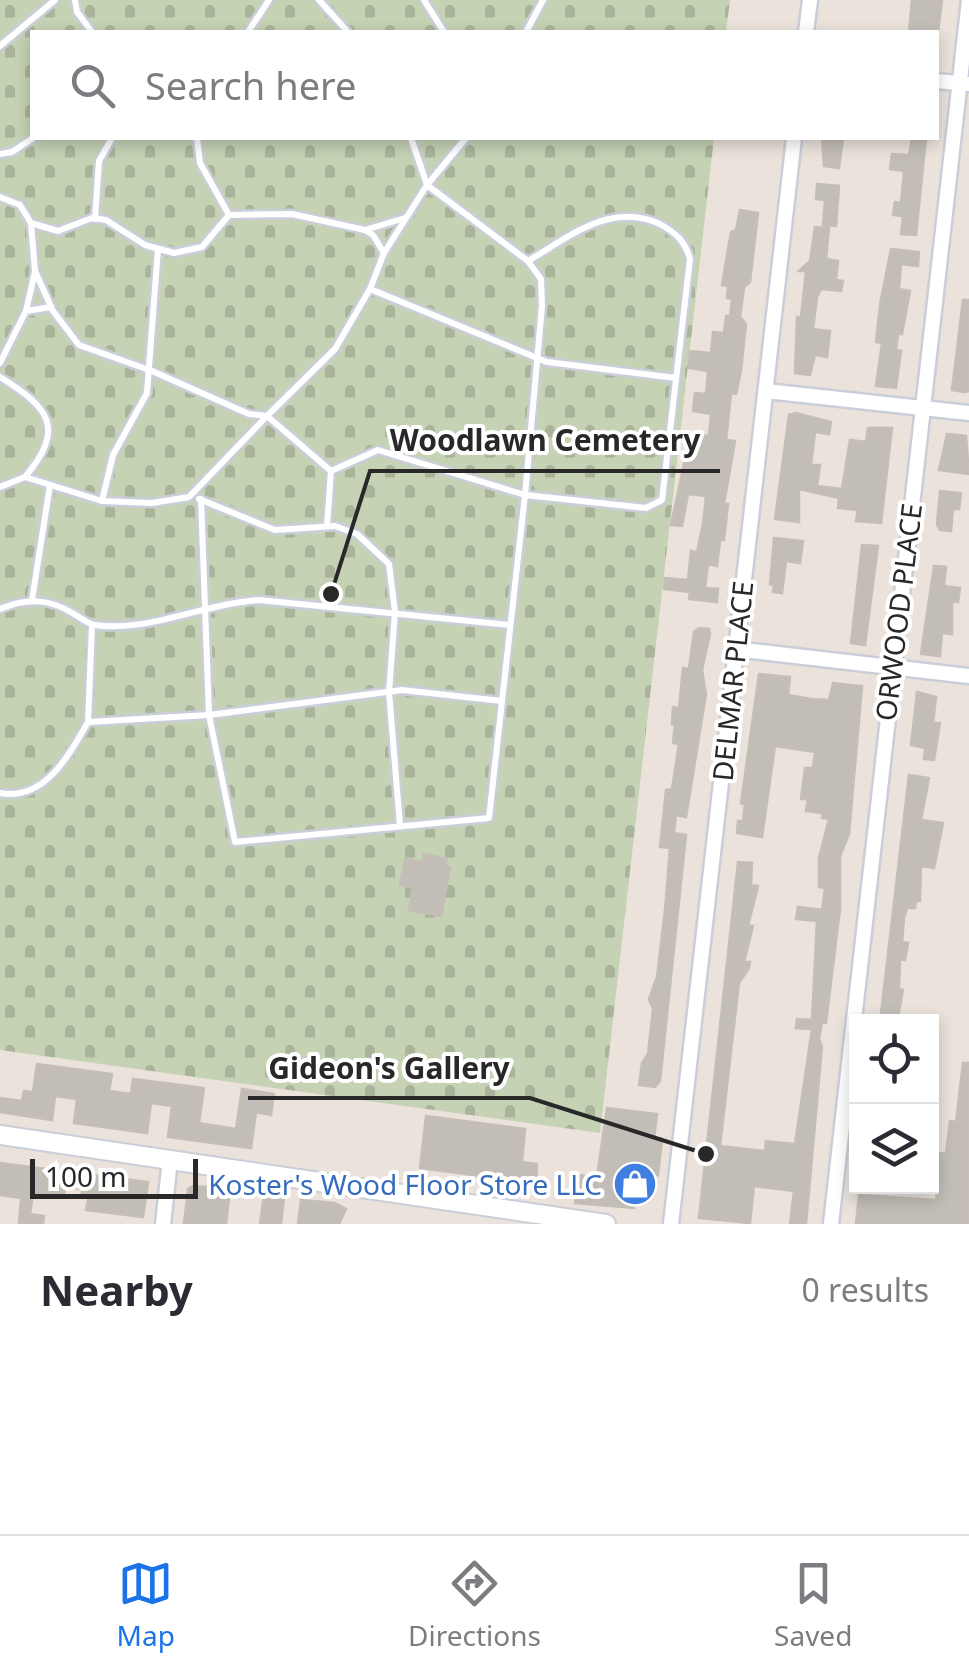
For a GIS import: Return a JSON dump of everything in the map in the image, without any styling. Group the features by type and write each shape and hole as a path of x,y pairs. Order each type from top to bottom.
{"street":[{"path":"806,30 810,0"},
{"name":"ORWOOD PLACE","path":"832,1224 892,667 964,84 969,0"},
{"path":"939,81 964,84"},
{"name":"DELMAR PLACE","path":"671,1224 794,140"},
{"path":"766,390 969,413"},
{"path":"736,649 969,676"},
{"path":"0,1135 516,1218 598,1223"},
{"path":"163,1224 170,1160"}],"lane":[{"path":"0,46 55,0"},
{"path":"75,0 91,30"},
{"path":"251,30 257,25 268,0"},
{"path":"319,0 346,30"},
{"path":"424,0 443,30"},
{"path":"527,30 543,0"},
{"path":"0,154 12,152 30,140"},
{"path":"95,219 99,161 111,140"},
{"path":"198,140 200,163 229,214"},
{"path":"201,499 208,715 235,842 489,818 539,356 541,279 528,260 428,185 413,140"},
{"path":"188,497 334,349 370,289 384,253 428,185 464,140"},
{"path":"0,197 20,205 32,222 35,271 26,311 0,363"},
{"path":"32,222 58,230 95,219 106,220 158,249 174,253 202,248 229,214"},
{"path":"229,214 292,214 364,230 373,235 384,253"},
{"path":"331,471 378,450 524,495 656,507 662,500 690,259 678,235 645,218 618,216 593,222 528,260"},
{"path":"364,230 406,218"},
{"path":"102,501 113,455 147,393 152,370 158,249"},
{"path":"35,271 51,307 79,345 152,370 249,414 267,416 331,471"},
{"path":"370,289 547,362 676,378"},
{"path":"26,311 51,307"},
{"path":"0,377 44,408 50,425 44,454 26,477 0,487"},
{"path":"328,526 331,471"},
{"path":"26,477 102,501 152,503 188,497 276,530 328,526 357,534 389,564 395,612 389,692 400,826"},
{"path":"32,600 50,485"},
{"path":"0,609 32,600 70,611 92,625 131,623 203,607 259,600 510,626"},
{"path":"0,793 16,796 44,782 63,764 88,722 92,625"},
{"path":"88,722 208,715 389,692 502,701"}],"green space":[{"path":"0,0 730,0 726,30 30,30 30,140 714,140 600,1133 0,1050"}],"building":[{"path":"912,0 942,0 938,30 909,30"},
{"path":"822,140 843,140 839,168 824,166"},
{"path":"912,140 926,140 916,235 901,234 903,216 893,215 895,202 901,203 904,171 890,169 892,154 909,155"},
{"path":"817,184 839,186 836,226 823,225 825,200 816,199"},
{"path":"740,210 758,213 750,282 744,287 740,317 746,324 741,371 736,394 731,393 726,440 735,441 724,504 728,504 724,540 720,540 717,566 708,564 705,588 718,589 717,602 689,599 690,592 664,589 665,578 688,580 691,551 697,552 703,524 706,496 688,494 682,526 671,525 686,455 693,456 696,434 709,436 711,414 693,411 695,393 706,394 708,371 689,368 690,351 711,353 713,332 724,333 732,299 727,298 728,286 722,285 731,232 736,230"},
{"path":"815,227 829,228 826,259 838,261 836,280 843,281 841,291 821,289 817,297 813,329 830,331 827,357 815,355 810,375 795,373 797,317 801,317 806,271 799,271 810,261"},
{"path":"891,249 919,252 918,266 901,264 899,289 910,291 902,334 898,334 896,350 901,351 896,388 876,386 882,343 876,342 880,305"},
{"path":"963,300 969,300 969,391 964,392 952,390"},
{"path":"789,415 831,422 829,434 815,432 811,465 820,465 817,486 842,489 850,440 866,442 868,428 892,428 881,523 856,521 858,510 838,508 839,498 799,489 799,522 775,519"},
{"path":"947,434 966,436 969,474 939,470"},
{"path":"940,491 961,493 959,509 953,509 951,531 940,530 937,525"},
{"path":"774,538 803,541 800,563 786,561 782,593 773,592 774,585 770,584"},
{"path":"862,545 878,546 865,645 851,643"},
{"path":"934,566 946,567 944,586 960,588 958,602 952,601 952,634 942,633 940,656 921,654"},
{"path":"709,629 710,634 702,670 706,694 686,817 676,815 674,833 686,835 660,1081 655,1087 639,1085 642,1063 648,1054 653,1009 649,999 657,977 665,910 670,848 660,847 666,790 672,789 679,744 673,743 673,707 679,708 683,668 689,669 694,632"},
{"path":"759,674 790,677 788,695 811,699 829,700 833,683 862,686 849,834 840,856 840,909 826,1023 822,1022 819,1039 822,1046 806,1224 790,1224 794,1191 754,1186 750,1223 699,1218 738,862 752,863 751,885 758,886 744,962 750,962 749,968 739,983 720,1146 765,1151 766,1141 795,1144 812,1029 796,1028 797,1019 812,1020 817,921 796,919 798,907 822,910 825,888 819,887 819,858 829,819 822,818 822,813 806,811 808,799 801,799 805,768 813,768 815,752 775,746 762,837 737,833 738,821 743,821 745,804 741,803"},
{"path":"917,692 936,697 933,723 940,723 934,760 924,759 925,748 911,745"},
{"path":"909,775 929,778 921,820 943,823 934,868 921,866 920,901 916,901 915,908 907,908 904,918 902,942 908,943 905,960 900,959 899,989 903,990 898,1014 881,1014"},
{"path":"424,854 447,859 445,866 450,867 441,916 409,910 413,887 400,885 405,859 422,862"},
{"path":"963,1063 969,1063 968,1224 856,1224 859,1195 936,1200 939,1153 946,1154 950,1121 956,1122"},
{"path":"37,1064 112,1074 109,1091 131,1094 133,1079 204,1088 199,1123 236,1129 242,1089 274,1094 271,1115 256,1112 251,1148 168,1137 172,1106 151,1103 147,1133 74,1123 77,1099 55,1096 52,1120 0,1112 0,1098 22,1101 24,1091 33,1092"},
{"path":"607,1108 657,1114 654,1139 662,1140 658,1175 640,1173 634,1208 575,1203 578,1175 597,1177"},
{"path":"426,1116 525,1129 522,1162 537,1164 536,1192 524,1191 525,1182 420,1168"},
{"path":"0,1163 148,1182 143,1217 86,1210 89,1195 82,1194 82,1189 65,1187 64,1197 33,1194 30,1214 44,1216 43,1224 19,1224 21,1198 0,1195"},
{"path":"188,1189 230,1189 226,1224 184,1224"},
{"path":"264,1195 284,1197 281,1224 260,1224"},
{"path":"301,1200 335,1203 346,1209 339,1224 298,1224"}],"place":[{"name":"Woodlawn Cemetery","path":"331,594"},
{"name":"Gideon's Gallery","path":"706,1154"},
{"name":"Koster's Wood Floor Store LLC","path":"635,1184"}]}
